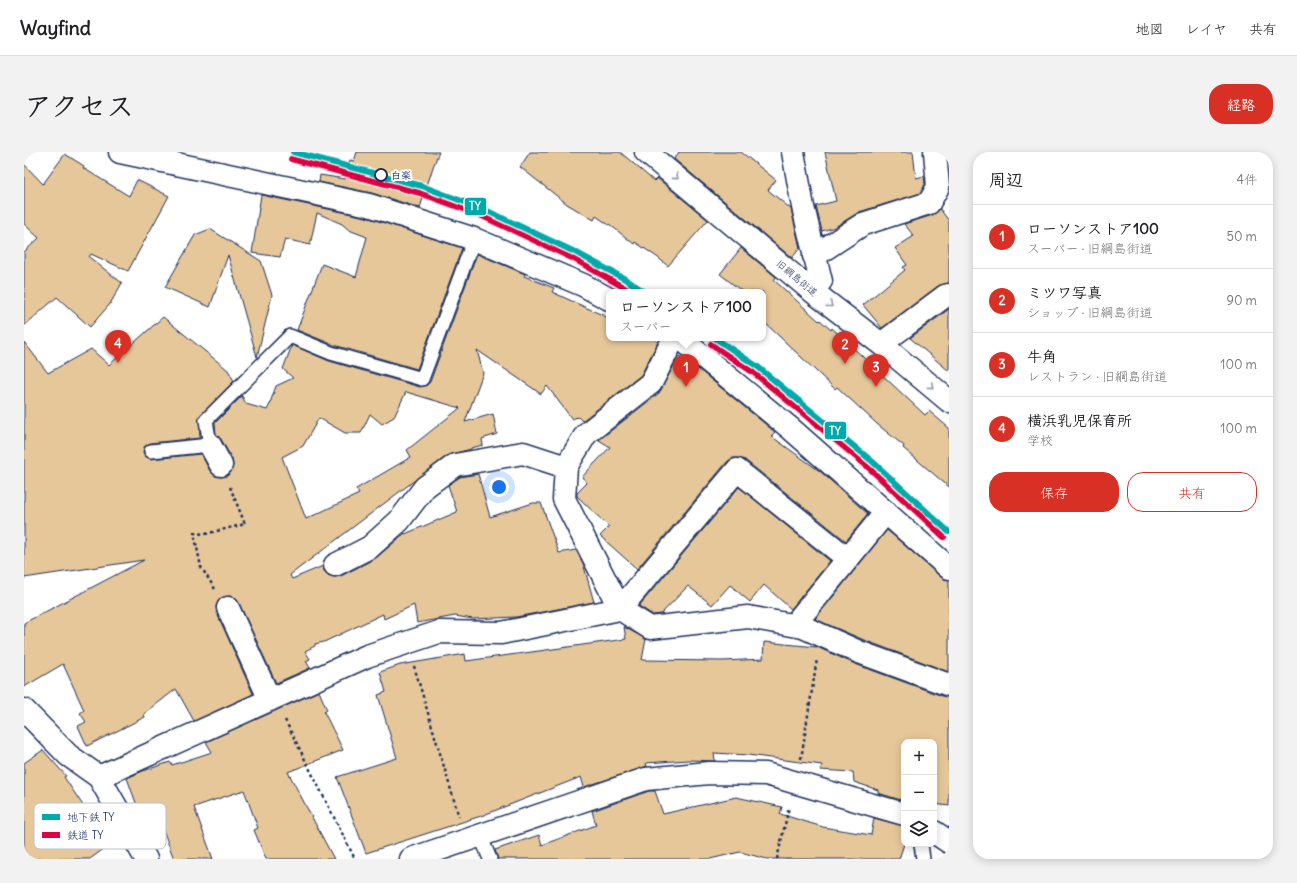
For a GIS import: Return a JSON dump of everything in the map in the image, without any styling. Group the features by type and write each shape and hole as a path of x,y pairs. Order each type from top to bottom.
{"street":[{"path":"120,152 369,205 474,239 583,285 606,297"},
{"name":"旧綱島街道","path":"646,152 812,291 881,344 949,401"},
{"path":"793,152 803,207 821,281 812,291"},
{"path":"814,256 863,224 929,203 938,187 935,152"},
{"path":"881,344 945,296 949,295"},
{"path":"672,341 651,383 586,434 566,467 564,499 620,609 650,628 748,617 803,627 859,652 949,685"},
{"path":"684,341 790,428 949,568"},
{"path":"210,446 221,465"},
{"path":"335,565 370,547 399,521 425,487 455,466 523,453 566,467"},
{"path":"99,777 367,656 407,642 439,632 501,633 620,609 736,470 848,559"},
{"path":"794,625 886,512"},
{"path":"228,608 272,699"},
{"path":"24,710 68,755 99,777 113,803"},
{"path":"411,859 646,779 709,773 766,774 901,813"},
{"path":"937,834 949,842"},
{"path":"137,849 142,858"}],"lane":[{"path":"151,451 210,446 206,420 290,336 331,353 422,379 474,239"},
{"path":"473,838 490,859"},
{"path":"921,847 923,859"}],"path":[{"path":"221,465 245,524 204,534 194,533 201,567 228,608"},
{"path":"777,859 795,783 821,635"},
{"path":"407,642 473,838"},
{"path":"272,699 354,859"}],"building":[{"path":"357,152 439,152 420,208 372,193 319,182 320,175 345,179 350,160 354,161"},
{"path":"530,152 620,152 654,181 657,178 708,220 668,266 635,242 634,244 609,224 596,216 594,220 567,204 520,167"},
{"path":"679,152 741,152 776,180 768,190 791,209 800,248 792,258 674,159"},
{"path":"825,152 913,152 916,178 924,176 925,184 921,193 859,212 835,227 822,231 816,206 836,201"},
{"path":"65,154 84,166 83,168 129,196 137,180 169,196 128,271 91,254 89,257 122,283 110,304 90,327 57,297 24,326 24,252 39,238 24,224 24,164 43,184"},
{"path":"261,195 366,217 462,248 417,369 334,345 297,330 322,264 356,277 367,237 349,230 342,224 317,213 310,245 285,239 280,257 252,253"},
{"path":"940,209 949,221 949,283 938,286 882,328 863,305 905,270 903,267 907,265 895,248 914,236 904,224 933,215"},
{"path":"210,229 261,261 272,295 257,357 228,255 210,307 165,287 195,235"},
{"path":"741,248 776,277 774,280 819,321 820,320 831,330 832,328 925,415 929,411 949,428 949,487 903,448 904,446 877,424 837,387 835,389 766,324 766,289 739,289 720,274"},
{"path":"477,254 554,288 552,292 606,317 606,341 658,342 641,375 582,421 578,417 572,419 547,386 541,394 477,350 483,373 465,422 493,414 497,434 482,439 483,445 448,455 290,575 292,579 323,566 324,571 328,575 335,577 341,576 376,558 405,533 457,512 448,485 460,477 478,474 490,517 533,503 541,503 559,553 576,550 583,563 594,602 516,617 473,619 455,616 417,623 414,605 384,619 383,614 324,642 315,644 315,646 305,651 310,659 306,661 310,668 276,683 239,603 235,598 230,596 223,597 218,601 216,606 217,613 253,694 194,721 176,689 144,714 145,717 87,746 78,726 86,722 80,713 84,710 63,664 24,687 24,623 144,560 24,578 24,342 48,373 91,349 109,365 163,317 228,370 234,381 199,417 200,438 150,443 144,447 143,452 145,456 151,459 201,454 210,471 215,476 221,477 227,476 231,472 233,465 232,459 221,439 216,434 215,423 242,396 246,404 267,410 271,404 270,403 276,386 293,378 283,369 292,345 329,361 420,387 427,385 430,382","holes":["406,392 460,408 407,450 411,457 356,489 359,494 306,519 282,457 303,446 319,418 345,433 361,433 370,414 382,424 394,417"]},
{"path":"949,309 949,371 910,338"},
{"path":"679,356 692,364 775,432 771,436 821,472 868,514 846,541 745,460 739,458 732,458 727,462 637,569 600,536 609,527 577,496 577,493 587,483 582,477 610,447 599,440 659,393"},
{"path":"739,487 830,561 791,609 764,585 750,602 730,585 712,605 688,586 661,614 653,615 639,606"},
{"path":"887,530 941,577 949,580 949,672 864,640 815,619"},
{"path":"624,627 646,639 642,660 723,661 763,659 764,642 817,647 855,664 945,697 949,697 949,806 937,804 937,739 901,739 901,800 878,793 878,790 854,782 853,772 820,770 822,765 748,755 714,753 715,761 688,760 646,763 647,766 584,787 581,777 481,816 366,853 337,777 397,758 378,695 386,692 380,672 400,665 465,654 466,661 626,639"},
{"path":"319,691 327,710 324,712 343,750 288,772 334,859 266,859 254,830 258,828 244,790 194,807 213,859 174,859 166,838 166,803 136,803 127,778 170,762 172,765 212,752 206,742"},
{"path":"43,750 66,776 64,777 81,803 34,803 34,849 104,849 90,859 24,859 24,763"},
{"path":"649,791 655,791 663,814 736,797 782,807 780,814 823,827 871,835 874,818 901,825 901,847 903,847 899,859 767,859 740,852 710,859 498,859 495,850 539,835 542,845 596,825 592,811"}],"metro line":[{"name":"TY","path":"293,152 422,186 483,209 575,252 640,289"},
{"name":"TY","path":"719,341 758,367 873,462 949,532"}],"rail line":[{"name":"TY","path":"291,159 420,193 480,215 572,258 627,289"},
{"name":"TY","path":"711,344 754,373 868,467 944,537"}],"place":[{"name":"白楽","path":"381,175"},
{"name":"横浜乳児保育所","path":"118,363"},
{"name":"ミツワ写真","path":"845,364"},
{"name":"ローソンストア100","path":"686,387"},
{"name":"牛角","path":"876,387"}]}
